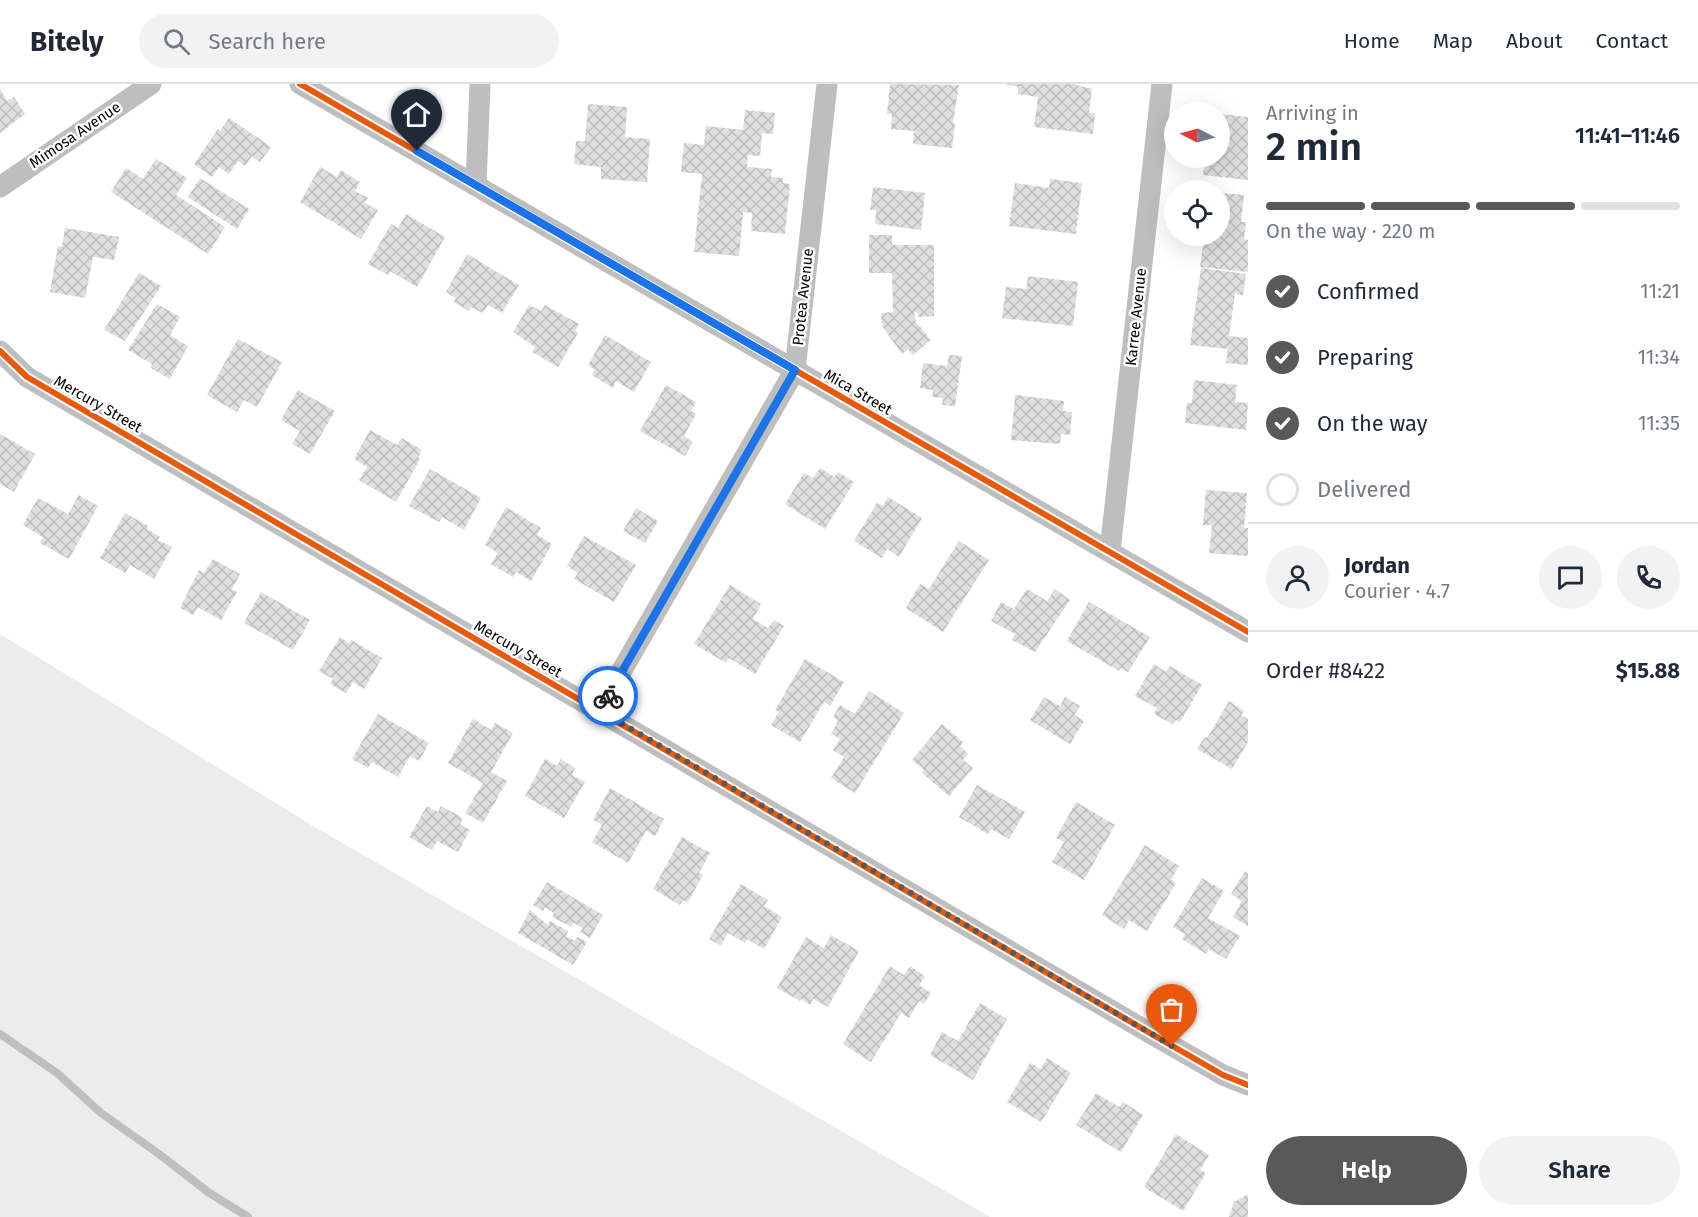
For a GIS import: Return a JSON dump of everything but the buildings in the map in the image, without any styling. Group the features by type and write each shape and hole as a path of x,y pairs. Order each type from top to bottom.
{"street":[{"name":"Mimosa Avenue","path":"0,187 151,84"},
{"name":"Mica Street","path":"300,84 1248,632"},
{"path":"476,185 480,84"},
{"name":"Protea Avenue","path":"599,710 795,370 827,84"},
{"name":"Karree Avenue","path":"1110,551 1162,84"},
{"name":"Mercury Street","path":"0,351 27,377 1155,1036 1223,1075 1248,1085"}],"shaded area":[{"path":"0,634 313,826 990,1217 0,1217"}],"waterway":[{"path":"0,1034 57,1073 101,1113 208,1192 248,1217"}],"cycle path":[{"path":"300,84 1248,632"},
{"path":"0,351 27,377 1155,1036 1223,1075 1248,1085"}],"way so far":[{"path":"608,696 599,710 1172,1046"}],"route":[{"path":"417,151 795,370 608,696"}]}
